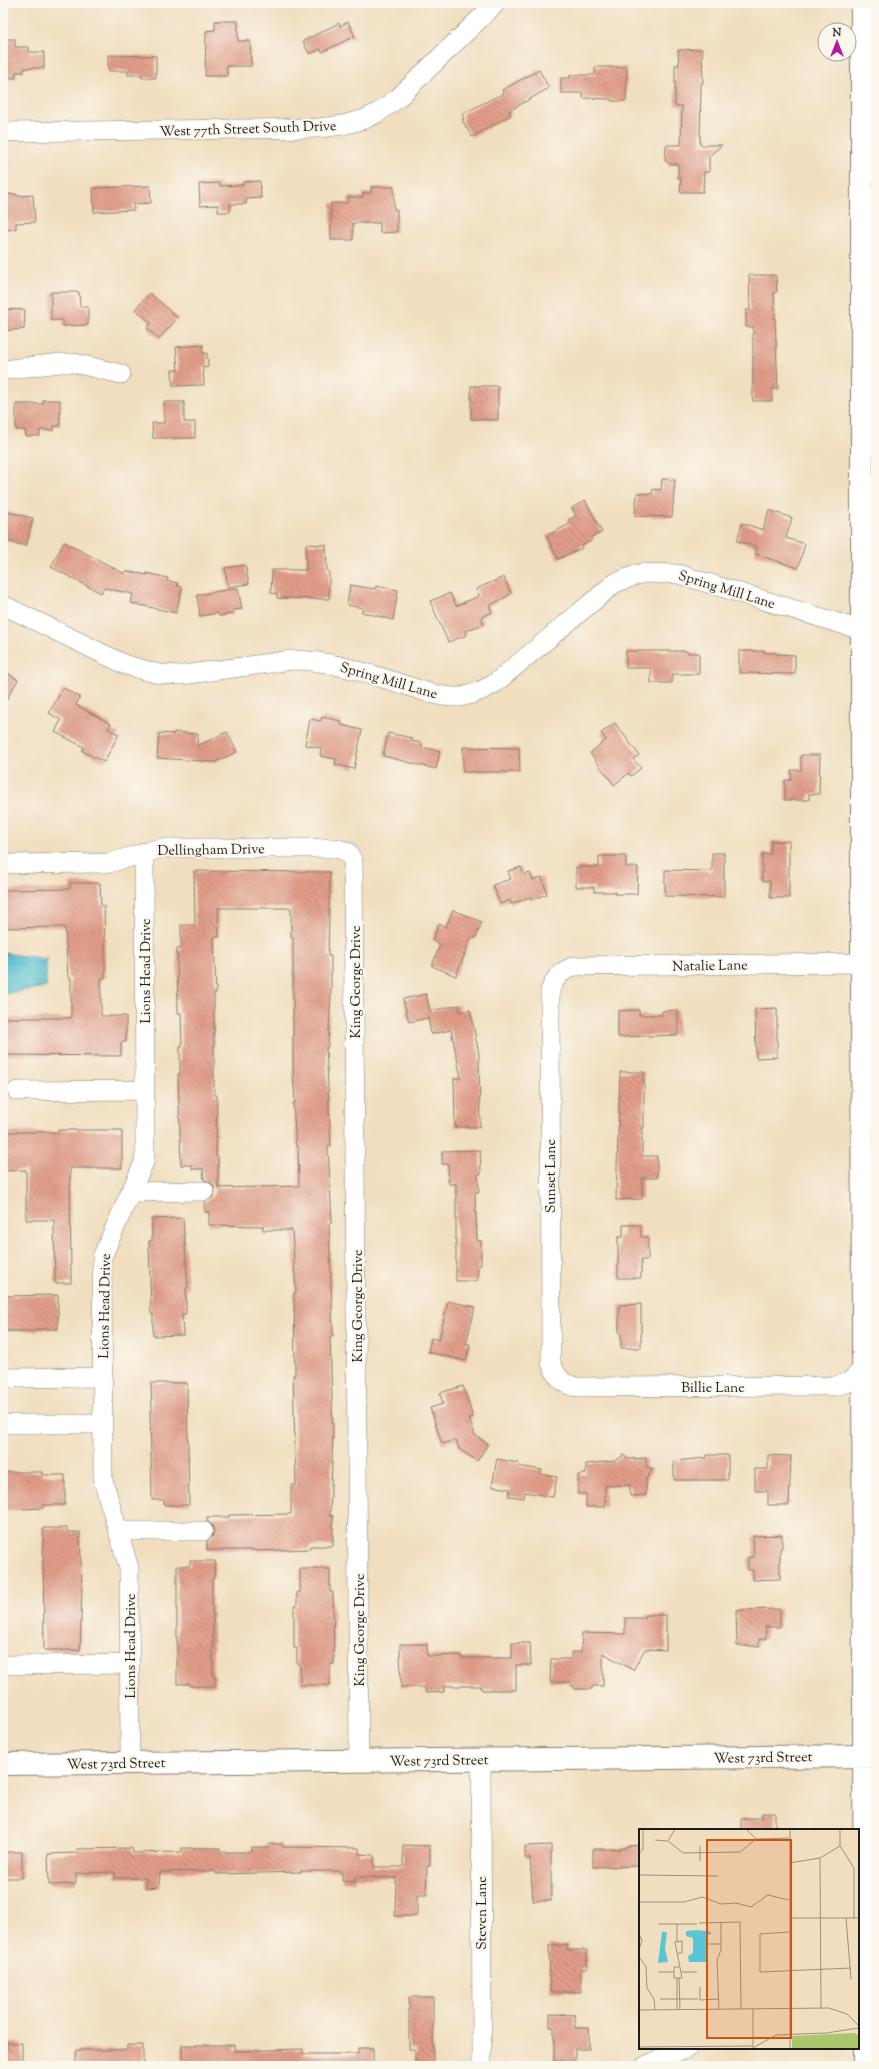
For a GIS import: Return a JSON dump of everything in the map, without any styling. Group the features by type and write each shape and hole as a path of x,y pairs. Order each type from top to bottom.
{"street":[{"name":"West 77th Street South Drive","path":"3,132 319,128 343,125 379,112 404,94 496,3"},
{"path":"862,3 869,246 861,630 869,820 862,963 869,1362 870,1756 865,2066"},
{"path":"3,370 74,363 121,374"},
{"name":"Spring Mill Lane","path":"3,605 126,665 159,674 182,674 292,660 305,660 338,665 438,695 460,697 481,691 494,684 615,583 642,573 678,574 861,630"},
{"name":"Dellingham Drive","path":"3,864 109,863 161,848 336,848 348,852"},
{"name":"Lions Head Drive","path":"130,1763 129,1568 104,1488 102,1257 144,1162 145,1153 144,852"},
{"name":"King George Drive","path":"348,852 355,868 360,1761"},
{"name":"Natalie Lane","path":"560,974 576,966 862,963"},
{"name":"Sunset Lane","path":"558,1379 551,1363 550,991 555,979 560,974"},
{"path":"17,1091 145,1090"},
{"path":"130,1192 204,1191"},
{"name":"Billie Lane","path":"558,1379 566,1385 577,1387 835,1386 849,1382 869,1362"},
{"name":"Lions Head Drive","path":"3,1378 103,1377"},
{"path":"3,1424 103,1424"},
{"path":"118,1531 202,1531"},
{"path":"3,1665 130,1664"},
{"name":"West 73rd Street","path":"3,1764 870,1756"},
{"name":"Steven Lane","path":"481,1759 482,2066"},
{"path":"645,2066 686,2049"}],"water":[{"path":"3,953 46,959 46,987 3,994"}],"building":[{"path":"215,21 238,21 238,41 250,41 251,66 227,66 227,76 205,76 206,31 215,30"},
{"path":"348,22 355,36 322,52 321,49 309,54 303,41 339,23 340,26"},
{"path":"3,39 15,39 15,47 29,47 29,52 44,52 44,68 24,68 24,72 16,72 16,78 3,78"},
{"path":"702,49 703,83 701,83 700,145 722,145 709,156 709,172 704,172 703,192 680,192 681,178 678,178 678,164 669,164 665,160 666,145 681,145 682,106 675,106 675,65 679,65 678,50"},
{"path":"108,55 156,56 156,78 142,78 142,75 128,75 128,71 108,71"},
{"path":"595,67 627,67 626,101 583,98 583,93 561,93 561,78 570,78 570,75 595,75"},
{"path":"539,70 549,88 509,111 511,115 472,137 462,120 464,119 462,114 504,93 502,90"},
{"path":"260,181 261,198 246,199 246,204 230,204 230,212 218,212 218,205 200,206 199,184 220,183 220,186 243,185 243,182"},
{"path":"150,186 151,203 133,204 134,210 94,212 93,188"},
{"path":"371,187 394,187 394,210 397,210 397,232 380,233 380,223 353,223 353,240 331,240 331,203 348,203 348,197 363,197 363,193 371,193"},
{"path":"16,194 17,196 33,195 35,222 16,223 16,229 3,230 3,195"},
{"path":"749,275 776,276 777,292 774,292 778,389 772,389 772,401 753,401 753,327 746,327 746,310 750,310"},
{"path":"51,292 79,292 80,307 88,307 88,325 63,326 63,320 51,320"},
{"path":"150,293 178,318 159,339 147,328 151,323 135,309"},
{"path":"3,309 25,310 24,329 3,331"},
{"path":"203,345 203,353 207,353 208,367 203,368 204,385 173,386 172,370 178,370 176,347"},
{"path":"471,386 498,386 498,420 471,419"},
{"path":"43,400 60,400 60,426 54,426 54,430 40,430 40,436 26,436 25,430 16,430 16,404 43,404"},
{"path":"164,402 184,402 184,422 195,422 195,438 153,438 152,423 164,423"},
{"path":"662,479 675,480 672,517 635,516 637,493 652,494 653,489 661,490"},
{"path":"585,500 602,532 590,538 592,540 581,546 582,548 558,559 546,536 570,524 568,520 576,516 572,508"},
{"path":"769,510 792,518 786,538 805,544 798,568 755,554 757,547 737,541 742,523 763,530"},
{"path":"3,511 33,518 26,546 3,540"},
{"path":"64,542 125,574 126,571 147,575 147,573 168,578 167,581 178,583 177,586 182,587 176,613 131,603 133,594 104,588 101,593 51,567"},
{"path":"306,544 326,545 327,571 329,571 329,599 277,598 277,594 271,593 272,570 306,570"},
{"path":"245,565 249,584 228,587 225,568"},
{"path":"504,577 511,594 489,606 492,612 481,617 484,624 465,631 467,635 448,642 430,601 450,593 456,606 479,596 476,589"},
{"path":"350,585 375,589 376,586 398,590 393,620 362,612 363,608 347,605"},
{"path":"238,588 242,609 233,610 233,614 219,616 218,613 200,616 197,595"},
{"path":"626,651 687,651 687,653 699,653 699,674 672,674 672,683 651,683 651,668 626,668"},
{"path":"739,651 765,651 765,653 795,655 795,674 739,673"},
{"path":"3,670 18,680 3,705"},
{"path":"63,688 80,697 76,705 111,724 108,729 119,734 104,762 82,751 84,747 55,732 61,720 49,713"},
{"path":"322,717 341,721 341,725 362,730 354,769 335,764 336,759 320,756 321,748 305,745 310,719 321,721"},
{"path":"615,723 639,755 633,759 641,768 631,776 629,773 614,785 590,753 606,740 601,733"},
{"path":"174,732 198,734 197,746 227,732 237,752 215,762 157,758 159,733 174,734"},
{"path":"388,733 412,738 411,741 422,743 422,747 440,751 436,769 383,756"},
{"path":"463,747 519,748 520,772 463,772"},
{"path":"801,755 820,755 819,794 809,794 809,800 785,800 785,780 791,780 791,770 801,770"},
{"path":"771,841 789,841 789,898 770,898 770,881 762,881 762,854 771,854"},
{"path":"712,853 724,853 724,897 665,896 665,870 712,871"},
{"path":"599,856 626,856 626,867 638,867 637,894 594,892 594,887 576,887 576,867 599,867"},
{"path":"521,867 524,875 530,873 533,880 542,877 547,894 531,900 530,897 511,904 510,900 500,904 493,885 511,879 508,871"},
{"path":"194,871 330,872 328,956 331,956 331,994 328,1047 326,1047 331,1146 328,1146 332,1223 329,1223 333,1336 330,1336 333,1433 330,1516 333,1516 333,1546 310,1546 310,1549 256,1551 207,1550 207,1541 212,1537 214,1531 212,1525 207,1521 207,1517 229,1517 229,1515 291,1514 291,1485 296,1485 293,1375 295,1375 294,1292 296,1292 292,1230 263,1230 263,1226 209,1225 209,1212 205,1212 204,1202 213,1197 215,1191 214,1186 210,1182 204,1180 203,1169 192,1169 192,1165 181,1165 178,1074 180,1074 180,1047 182,1047 181,1013 178,1013 177,949 181,949 181,925 195,925","holes":["218,908 291,908 291,938 293,938 293,1072 295,1103 293,1103 296,1146 298,1146 299,1186 218,1188 218,1156 216,1156 217,1095 214,1095 214,993 216,993 214,937 219,937"]},
{"path":"70,883 100,883 101,906 104,906 105,941 105,978 101,978 101,1016 126,1016 126,1042 121,1042 121,1056 3,1055 3,1018 71,1018 71,978 68,978 65,927 3,928 3,890 70,889"},
{"path":"453,910 482,922 475,939 471,938 456,976 432,966 440,944 432,940 439,924 446,927"},
{"path":"426,994 430,1011 459,1005 460,1012 470,1010 479,1054 480,1127 455,1127 454,1078 461,1078 451,1030 431,1034 428,1018 409,1022 403,999"},
{"path":"777,1008 777,1057 756,1058 755,1009"},
{"path":"639,1010 639,1015 662,1015 662,1011 678,1010 678,1035 618,1037 618,1011"},
{"path":"620,1072 644,1072 644,1128 642,1128 642,1156 657,1156 657,1178 642,1178 642,1199 616,1200"},
{"path":"58,1130 122,1130 122,1168 70,1168 71,1283 55,1283 54,1220 26,1220 26,1170 3,1171 4,1132 58,1132"},
{"path":"480,1150 481,1174 478,1174 479,1192 475,1192 477,1241 481,1241 481,1265 478,1265 477,1281 456,1281 456,1184 449,1184 448,1164 442,1164 442,1151"},
{"path":"183,1218 188,1288 186,1288 186,1314 182,1314 183,1335 153,1336 149,1241 152,1241 152,1219"},
{"path":"623,1225 640,1225 641,1237 648,1237 648,1260 641,1260 641,1278 618,1278 618,1237 623,1237"},
{"path":"58,1295 58,1329 37,1329 37,1331 3,1331 3,1296"},
{"path":"448,1301 475,1307 466,1344 470,1344 466,1361 428,1352 431,1338 439,1340"},
{"path":"641,1304 641,1348 621,1348 621,1333 619,1333 619,1305"},
{"path":"151,1383 187,1383 189,1505 164,1505 164,1500 152,1500 150,1410 152,1410"},
{"path":"463,1386 473,1417 469,1419 475,1435 488,1444 477,1461 459,1449 456,1440 442,1444 430,1408 443,1404 440,1393"},
{"path":"624,1455 627,1459 646,1458 646,1467 653,1469 646,1479 646,1495 630,1496 630,1485 605,1486 605,1507 586,1507 586,1494 578,1494 578,1475 586,1474 586,1464 615,1461"},
{"path":"707,1455 728,1455 728,1480 674,1480 674,1461 707,1458"},
{"path":"768,1455 791,1456 789,1505 768,1505 768,1491 755,1491 755,1469 768,1469"},
{"path":"497,1459 519,1463 518,1466 542,1470 541,1474 557,1477 553,1497 525,1492 524,1498 508,1496 510,1489 492,1486"},
{"path":"3,1472 42,1472 42,1475 65,1475 65,1505 43,1505 43,1508 3,1510"},
{"path":"43,1528 67,1528 67,1532 80,1532 82,1587 80,1650 44,1650"},
{"path":"782,1535 782,1548 780,1548 780,1579 753,1580 753,1570 748,1570 748,1557 754,1557 753,1536"},
{"path":"190,1561 215,1561 214,1578 212,1578 212,1613 213,1675 215,1675 215,1686 190,1686 190,1684 177,1684 177,1566 190,1566"},
{"path":"300,1569 330,1569 330,1592 333,1592 334,1664 330,1664 330,1685 300,1685 300,1664 297,1664 297,1648 294,1648 294,1606 297,1606 297,1592 300,1592"},
{"path":"780,1609 780,1627 765,1627 766,1639 759,1639 759,1646 737,1646 736,1610"},
{"path":"645,1615 666,1615 666,1650 645,1649 633,1670 603,1653 603,1686 592,1686 592,1689 574,1689 574,1686 571,1686 571,1682 550,1682 551,1659 571,1659 571,1652 581,1652 582,1633 625,1634 625,1618 645,1618"},
{"path":"512,1643 530,1643 531,1665 516,1665 516,1690 482,1690 481,1686 444,1686 444,1692 426,1693 425,1687 401,1687 400,1644 427,1644 427,1656 461,1655 461,1658 512,1658"},
{"path":"762,1813 775,1813 775,1829 741,1829 741,1818 762,1818"},
{"path":"269,1844 282,1844 282,1847 359,1848 359,1854 374,1855 374,1867 403,1867 403,1845 430,1846 430,1866 427,1866 426,1895 417,1895 417,1916 395,1916 396,1878 355,1877 355,1882 342,1881 342,1871 216,1874 215,1871 160,1872 159,1887 146,1888 146,1878 115,1878 115,1872 76,1873 76,1884 49,1885 48,1854 78,1853 77,1849 132,1848 133,1853 182,1852 182,1848 220,1848 220,1852 252,1852 252,1847 269,1847"},
{"path":"551,1845 551,1901 533,1901 530,1858 525,1858 525,1846"},
{"path":"639,1845 639,1866 593,1867 593,1849 618,1849 626,1848 626,1846"},
{"path":"4,1852 22,1852 22,1878 3,1878"},
{"path":"549,1945 567,1945 567,1950 587,1950 587,1969 581,1969 581,1992 550,1992"},
{"path":"409,1997 433,1997 433,2066 415,2066 415,2049 409,2049"},
{"path":"550,2014 575,2015 575,2028 589,2028 589,2049 575,2049 575,2061 554,2061 554,2027 550,2027"},
{"path":"6,2043 22,2043 22,2066 7,2066"},
{"path":"127,2045 143,2045 143,2066 76,2066 76,2050 127,2050"},
{"path":"182,2045 234,2045 234,2051 303,2049 303,2054 358,2054 358,2048 373,2048 373,2066 182,2066"}]}
